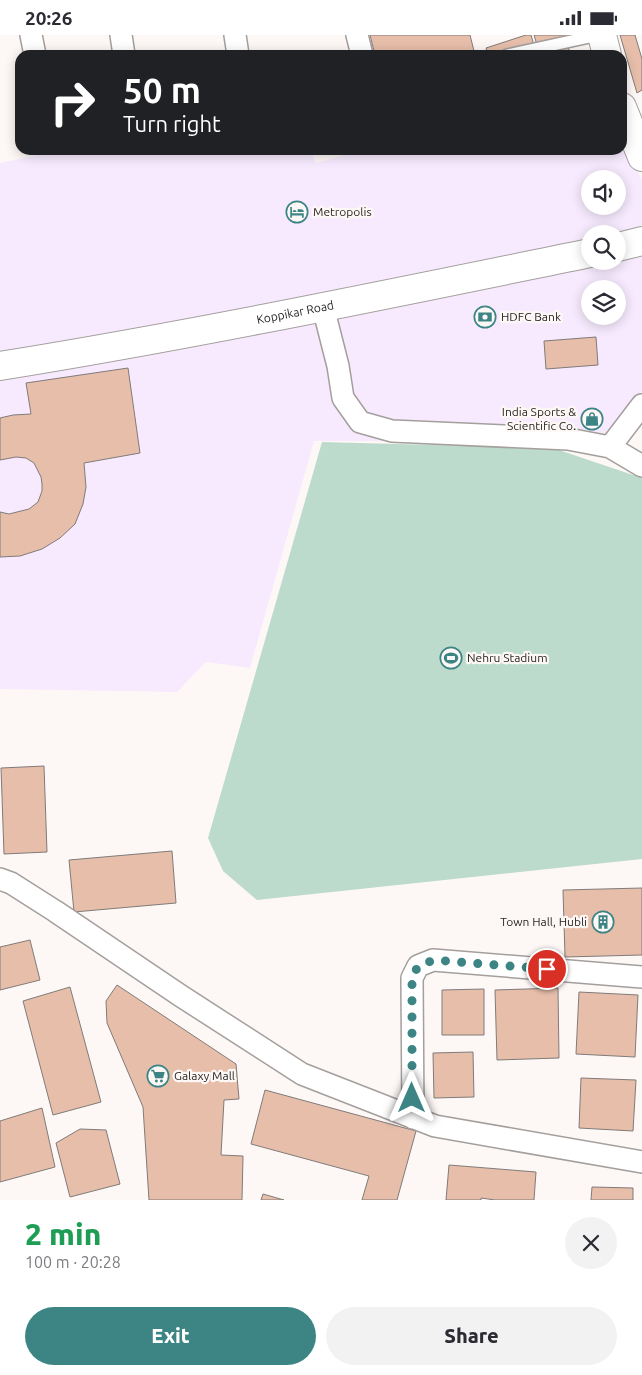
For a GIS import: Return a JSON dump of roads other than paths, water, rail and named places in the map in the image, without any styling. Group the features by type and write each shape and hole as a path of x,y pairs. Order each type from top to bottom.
{"main road":[{"path":"601,35 606,50"},
{"path":"627,120 642,157"},
{"path":"626,245 642,241"},
{"name":"Koppikar Road","path":"0,366 76,354 323,307 581,255"}],"street":[{"path":"30,35 33,50"},
{"path":"121,35 123,50"},
{"path":"235,35 237,50"},
{"path":"357,35 361,50"},
{"path":"323,307 338,366 343,398 360,422 392,431 568,439 610,447 642,465"},
{"path":"610,447 642,405"},
{"path":"0,879 11,883 55,911 302,1075 435,1126 642,1162"},
{"path":"413,1118 412,978 418,966 434,960 642,977"}],"lane":[{"path":"530,50 601,35"}],"place":[{"name":"Metropolis","path":"297,212"},
{"name":"HDFC Bank","path":"485,317"},
{"name":"India Sports & Scientific Co.","path":"592,419"},
{"name":"Nehru Stadium","path":"451,658"},
{"name":"Town Hall, Hubli","path":"603,922"},
{"name":"Galaxy Mall","path":"158,1076"}]}
